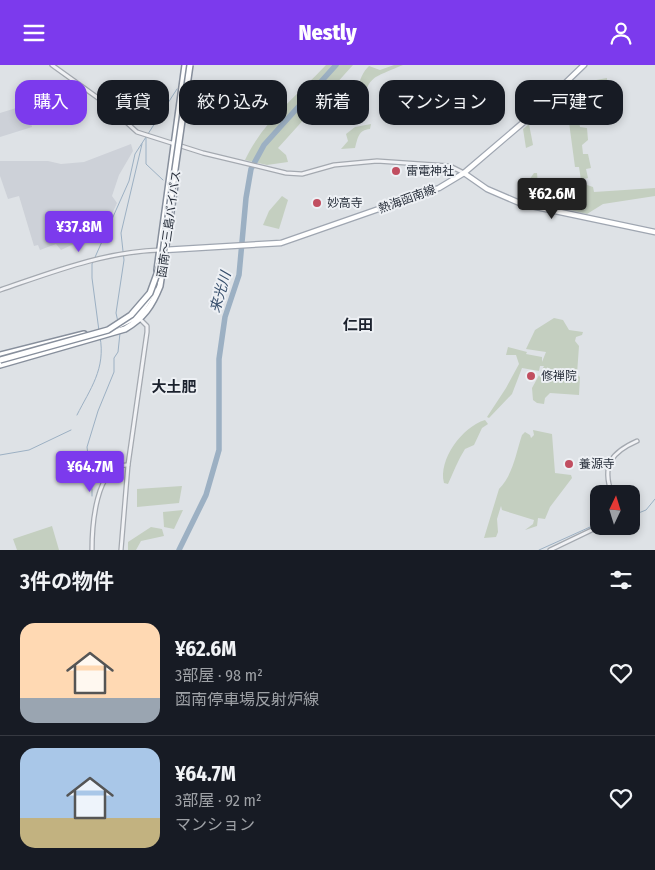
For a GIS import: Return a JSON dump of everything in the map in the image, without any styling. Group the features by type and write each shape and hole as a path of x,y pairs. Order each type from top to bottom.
{"highway":[{"name":"函南～三島バイパス","path":"139,318 153,291 185,65"},
{"name":"函南～三島バイパス","path":"0,355 114,328 139,318 155,299 160,286 166,250 191,65"},
{"path":"0,360 108,330 131,315 150,293 162,260 191,65"},
{"path":"0,365 117,331 139,318"}],"main road":[{"name":"熱海函南線","path":"160,251 281,243 306,236 439,188 464,173 532,115 584,65"},
{"path":"464,173 487,189 522,204 655,232"}],"street":[{"path":"52,65 105,103 133,129 144,135 180,147 261,168 298,174 334,165 377,161 445,165 464,173"},
{"path":"0,290 92,259 141,251 160,251"},
{"path":"121,550 128,465 147,339 146,326 139,318"},
{"path":"610,485 608,473 611,460 620,448 638,441"},
{"path":"92,550 94,510 101,489 117,467 128,465"},
{"path":"550,550 590,531"}],"shaded area":[{"path":"15,108 15,125 31,125 32,127 0,137 0,113"},
{"path":"131,144 133,151 119,175 112,196 117,203 105,229 61,250 56,244 40,250 38,245 34,246 19,196 8,199 0,176 0,161 48,161 61,164 84,162"}],"green space":[{"path":"326,65 353,65 339,80 311,80"},
{"path":"394,65 403,65 376,77 369,85 369,80 361,80 369,66 380,70"},
{"path":"297,93 297,125 299,125 278,148 286,155 288,162 267,165 245,160 252,146 268,125 287,125 287,103"},
{"path":"371,124 370,129 363,131 359,135 355,148 341,149 348,141 346,134 355,127"},
{"path":"529,125 533,145 526,148 523,129"},
{"path":"569,125 580,125 580,127 587,128 588,140 582,145 583,154 588,154 591,168 586,169 588,178 581,180 579,167 575,167"},
{"path":"534,173 537,173 539,198 535,201 532,197 529,180"},
{"path":"585,182 593,187 594,192 655,188 655,196 603,204 587,214 542,203 543,197 557,196 558,199 582,196 581,184"},
{"path":"282,196 288,200 279,229 263,225 269,211"},
{"path":"554,318 563,320 569,330 583,332 582,335 576,337 575,341 579,346 577,374 580,377 579,395 550,393 545,398 544,404 537,403 533,400 532,388 544,366 540,366 539,371 522,368 512,394 489,418 487,417 519,364 516,355 506,355 508,347 527,352 526,354 542,357 542,362 546,352 526,349 535,330"},
{"path":"485,420 488,424 482,428 474,445 465,449 448,484 444,483 443,474 448,455 460,437 476,424"},
{"path":"533,430 552,434 555,473 571,475 572,478 550,507 545,519 538,518 537,526 525,530 533,524 534,520 502,510 501,506 497,519 498,532 496,537 484,538 499,489 511,471 522,435 525,432 531,438 534,435"},
{"path":"182,486 179,503 137,507 137,489"},
{"path":"183,510 174,529 164,527 163,512"},
{"path":"52,526 59,550 17,550 13,539"},
{"path":"151,527 162,529 164,536 141,541 136,550 128,550 128,542"}],"waterway":[{"name":"来光川","path":"179,550 206,495 219,450 219,359 225,317 239,275 246,198 251,169 264,145 336,65"},
{"path":"99,331 92,264 129,181 135,154 177,89"},
{"path":"146,138 146,164 163,180"},
{"path":"118,322 116,313 124,260 121,233 142,144"},
{"path":"91,482 87,447 98,411 114,372 114,358 118,352 120,333"},
{"path":"77,415 99,369 101,359 100,337"},
{"path":"0,455 29,450 71,430"},
{"path":"92,489 92,496"},
{"path":"640,512 646,510 655,499"},
{"path":"539,550 590,527"}],"place":[{"name":"雷電神社","path":"396,171"},
{"name":"妙高寺","path":"317,203"},
{"name":"修禅院","path":"531,376"},
{"name":"養源寺","path":"569,464"}],"district":[{"name":"仁田","path":"358,325"},
{"name":"大土肥","path":"174,387"}]}
